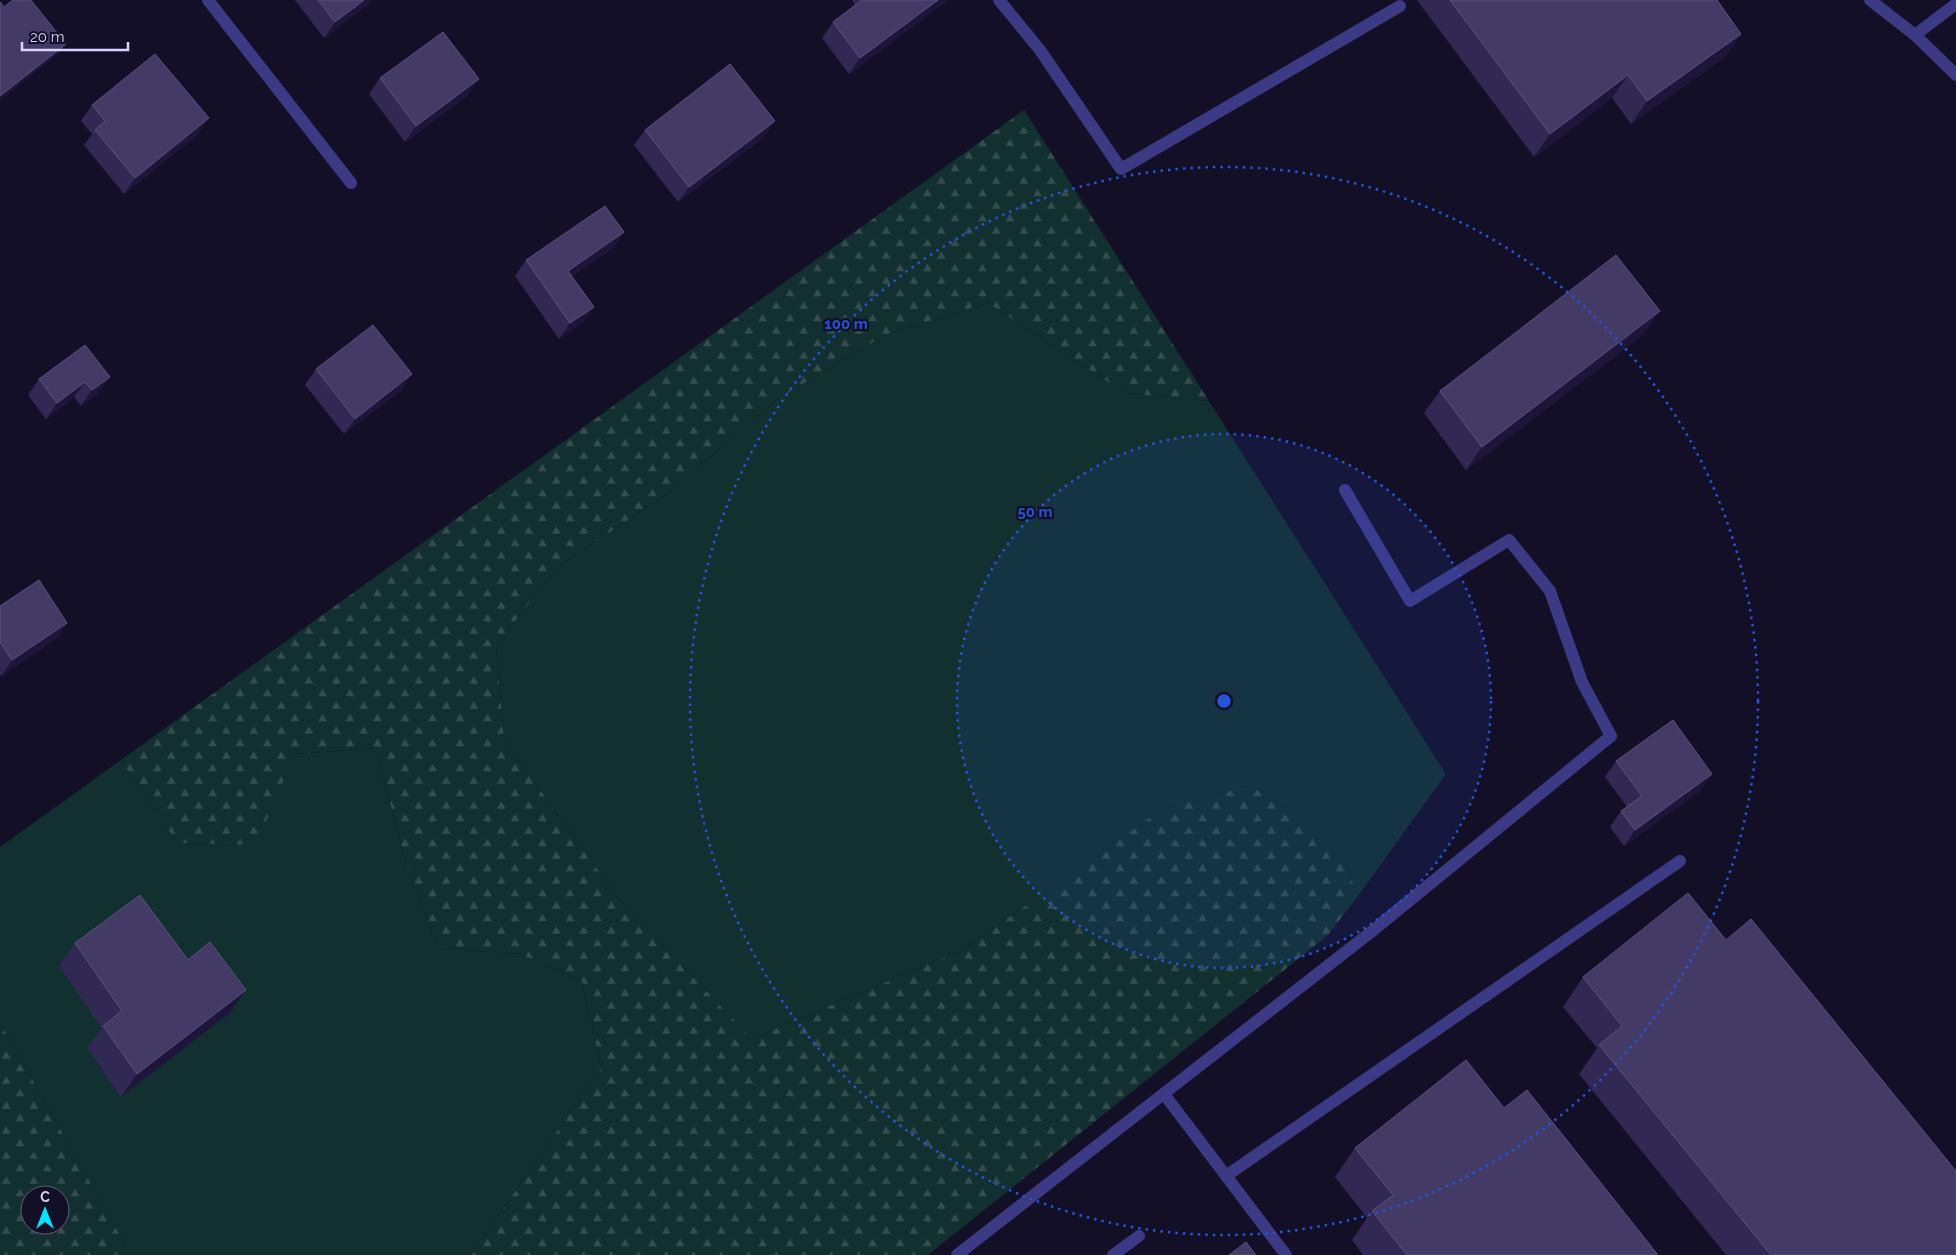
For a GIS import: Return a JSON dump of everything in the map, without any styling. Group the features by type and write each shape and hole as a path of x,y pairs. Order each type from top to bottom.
{"street":[{"path":"208,0 351,183"},
{"path":"998,0 1040,50 1121,169 1400,6"},
{"path":"1870,0 1915,35 1956,75"},
{"path":"1915,35 1956,4"},
{"path":"957,1255 1371,932 1611,736 1582,682 1550,591 1509,540 1410,601 1345,490"},
{"path":"1226,1176 1680,860"},
{"path":"1164,1094 1286,1255"},
{"path":"1113,1255 1139,1236"}],"green space":[{"path":"1024,110 1209,401 1125,393 988,303 885,335 775,401 667,494 556,568 496,646 504,740 622,903 752,1039 961,950 1075,872 1160,810 1249,785 1293,812 1346,865 1358,896 1328,935 928,1255 471,1255 601,1068 582,981 520,954 438,948 407,868 376,748 295,754 256,845 177,843 121,760"},
{"path":"988,303 1125,393 1209,401 1446,774 1358,896 1346,865 1293,812 1249,785 1160,810 1075,872 961,950 752,1039 622,903 504,740 496,646 556,568 667,494 775,401 885,335"},
{"path":"376,748 407,868 438,948 520,954 582,981 601,1068 471,1255 131,1255 0,1022 0,847 121,760 177,843 255,845 295,754"},
{"path":"0,1022 131,1255 0,1255"}],"building":[{"path":"13,0 31,0 66,44 0,96 0,2 4,7"},
{"path":"318,0 364,0 335,22"},
{"path":"862,0 938,0 860,58 833,22"},
{"path":"1450,0 1717,0 1741,34 1647,101 1628,75 1550,134"},
{"path":"443,32 479,79 416,126 380,78"},
{"path":"155,54 209,118 135,178 95,130 105,121 92,105"},
{"path":"730,64 775,121 689,187 645,130"},
{"path":"605,206 624,232 568,271 594,307 570,323 526,260"},
{"path":"1616,255 1660,311 1482,447 1440,391"},
{"path":"373,325 412,374 355,419 316,369"},
{"path":"85,345 110,377 92,390 85,382 57,403 39,379"},
{"path":"39,580 67,623 12,660 0,642 0,606"},
{"path":"1673,720 1712,774 1635,830 1621,811 1642,796 1616,761"},
{"path":"1688,893 1726,940 1751,919 1956,1171 1956,1255 1771,1255 1599,1045 1622,1026 1583,977"},
{"path":"140,895 188,960 210,942 246,990 137,1074 103,1026 122,1011 75,943"},
{"path":"1466,1060 1504,1108 1527,1090 1658,1255 1407,1255 1372,1211 1393,1195 1355,1148"},
{"path":"1246,1242 1256,1255 1229,1255"}]}
